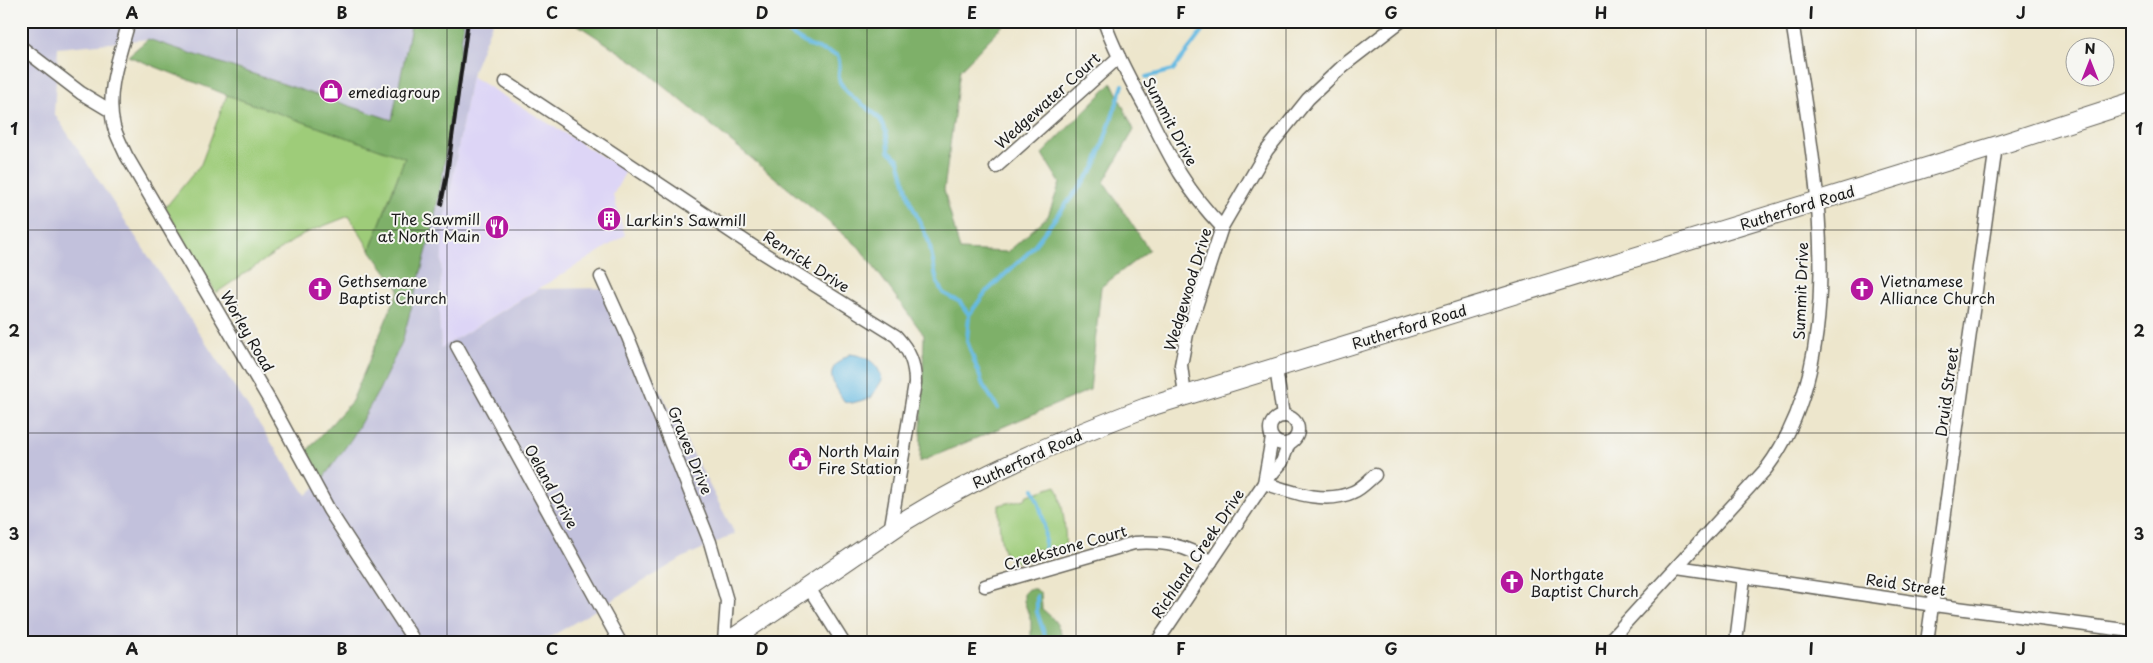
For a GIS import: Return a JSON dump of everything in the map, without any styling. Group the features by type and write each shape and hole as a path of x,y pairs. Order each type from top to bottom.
{"street":[{"name":"Worley Road","path":"129,21 113,83 111,111 114,128 126,155 271,403 324,502 414,642"},
{"name":"Summit Drive","path":"1104,21 1119,57 1180,176 1202,207 1222,227"},
{"name":"Wedgewood Drive","path":"1185,396 1181,365 1187,334 1222,227 1267,150 1308,98 1344,65 1401,21"},
{"name":"Summit Drive","path":"1608,642 1766,470 1778,454 1797,416 1810,373 1818,315 1817,201 1792,21"},
{"path":"21,47 82,93 111,111"},
{"name":"Wedgewater Court","path":"996,167 1119,57"},
{"name":"Renrick Drive","path":"506,82 768,256 896,336 902,343 913,359 915,383 890,532"},
{"name":"Rutherford Road","path":"728,642 936,502 1021,459 1113,420 2132,102"},
{"name":"Druid Street","path":"1927,642 1934,605 1996,146"},
{"name":"Graves Drive","path":"601,277 628,337 710,542 727,602 724,642"},
{"name":"Oeland Drive","path":"457,346 620,642"},
{"path":"1276,368 1283,416"},
{"name":"Richland Creek Drive","path":"1156,642 1264,483 1282,462 1289,443 1298,434 1297,425 1292,418 1278,417 1271,424 1270,433 1272,438 1264,483"},
{"path":"1272,438 1281,444 1289,443"},
{"path":"1264,483 1304,494 1338,497 1355,492 1375,475"},
{"name":"Creekstone Court","path":"985,586 1134,543 1173,544 1198,554 1210,562"},
{"name":"Reid Street","path":"1677,567 1934,605 2132,631"},
{"path":"1736,642 1744,578"},
{"path":"809,588 843,642"}],"shaded area":[{"path":"21,21 423,21 392,120 148,39 58,48 54,113 306,495 321,481 352,438 379,390 402,342 432,231 442,178 464,21 493,21 471,76 443,231 439,314 441,348 539,289 606,288 735,534 684,557 542,642 21,642"},
{"path":"471,76 626,171 613,195 625,235 441,348 439,314 443,231"}],"green space":[{"path":"412,21 464,21 442,178 432,231 402,342 379,390 352,438 321,481 306,452 352,401 399,289 370,250 405,158 227,95 128,56 148,39 392,120"},
{"path":"572,21 1007,21 960,70 944,190 960,250 1008,252 1048,216 1060,183 1042,154 1112,83 1134,130 1104,182 1149,250 1101,287 1090,390 920,462 924,335 859,247 636,63"},
{"path":"227,95 405,157 370,250 349,216 303,234 216,293 165,208 201,164"},
{"path":"1056,486 1064,516 1065,549 1050,553 1034,549 1033,560 1020,562 1008,558 1002,545 999,527 999,505 1025,499 1028,495"},
{"path":"1028,589 1035,589 1041,593 1042,609 1056,623 1061,632 1063,642 1031,642 1031,621 1024,601 1024,593"}],"water":[{"path":"850,354 871,361 878,369 882,380 871,398 852,403 844,401 832,380 833,370 836,365"}],"waterway":[{"path":"769,21 810,46 837,55 839,58 840,82 854,98 877,116 883,124 889,151 899,160 910,201 929,242 937,282 943,293 960,302 969,315"},
{"path":"1146,77 1173,70 1210,21"},
{"path":"998,408 983,385 967,341 969,315 985,293 1029,252 1095,167 1123,85"},
{"path":"1033,489 1043,519 1044,551"},
{"path":"1037,596 1037,612 1047,642"}],"railway":[{"path":"441,204 447,174 468,21"}],"place":[{"name":"emediagroup","path":"331,91"},
{"name":"Larkin's Sawmill","path":"609,219"},
{"name":"The Sawmill at North Main","path":"497,227"},
{"name":"Gethsemane Baptist Church","path":"320,289"},
{"name":"Vietnamese Alliance Church","path":"1862,289"},
{"name":"North Main Fire Station","path":"800,459"},
{"name":"Northgate Baptist Church","path":"1512,582"}]}
